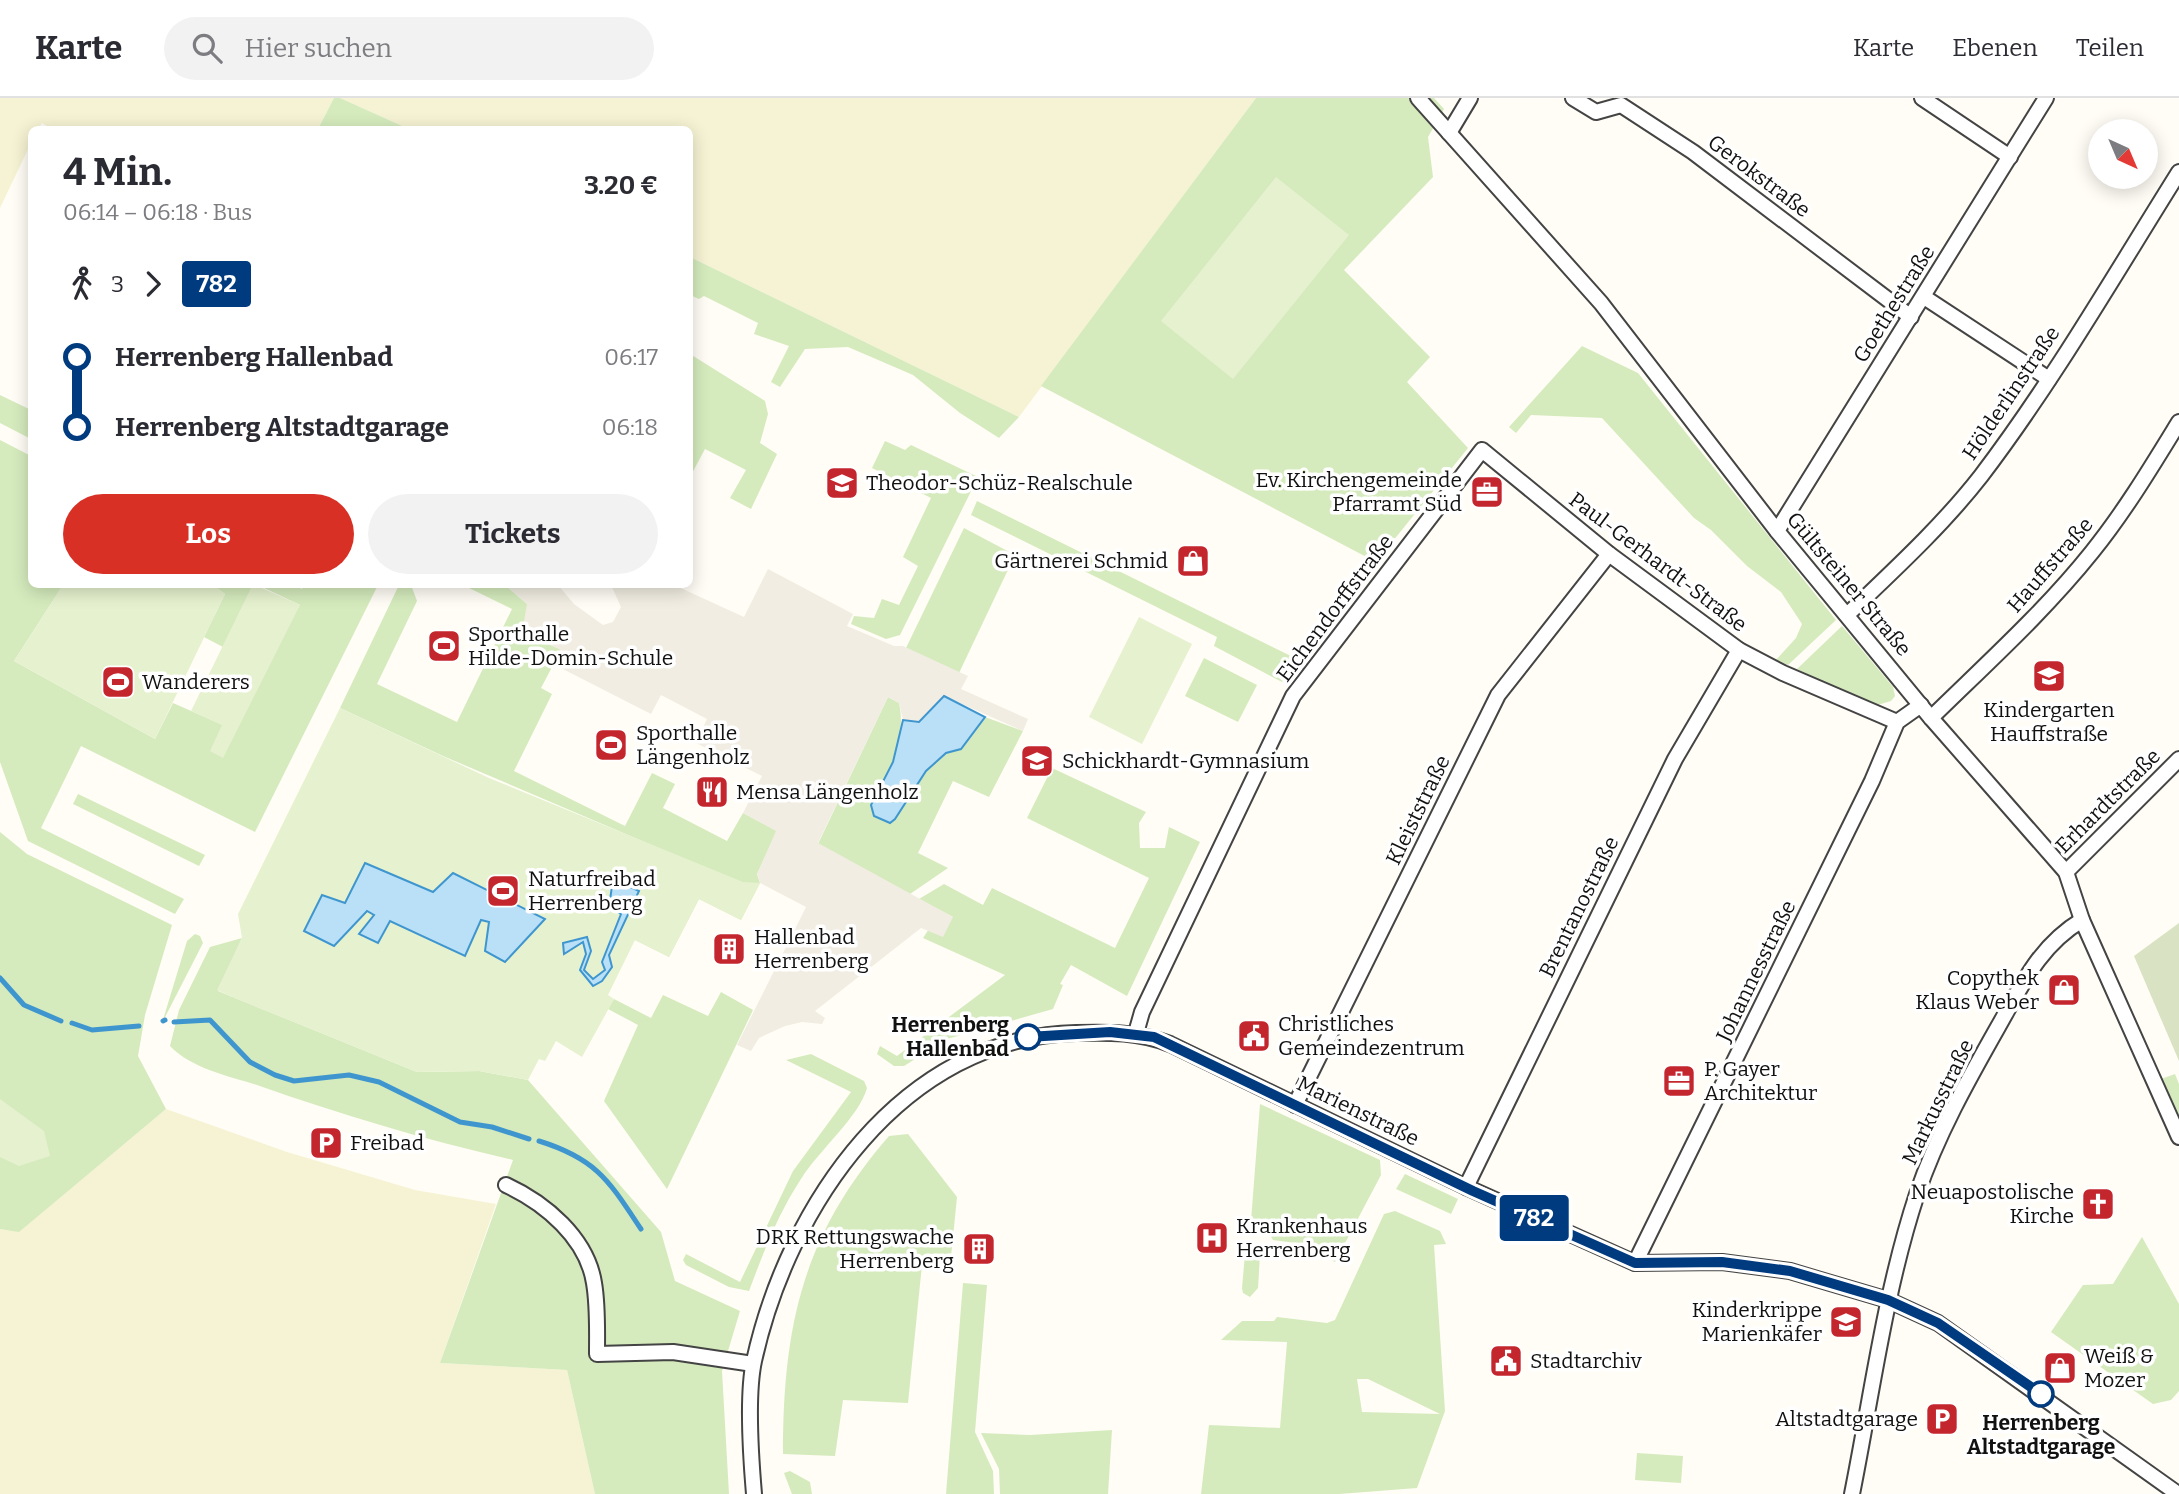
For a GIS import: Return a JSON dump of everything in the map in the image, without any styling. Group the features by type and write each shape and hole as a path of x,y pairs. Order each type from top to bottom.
{"street":[{"name":"Gültsteiner Straße","path":"1418,98 1601,303 1777,531 1849,614 1931,718 2066,872 2082,920 2179,1137"},
{"path":"1449,133 1470,98"},
{"path":"1573,98 1596,112 1604,98"},
{"path":"1922,98 2010,157"},
{"name":"Goethestraße","path":"1777,531 2046,98"},
{"name":"Gerokstraße","path":"1596,112 1620,105 1629,110 1713,167 1911,317"},
{"name":"Hölderlinstraße","path":"1849,614 1917,548 1980,477 2049,379 2179,172"},
{"path":"1924,297 2049,379"},
{"name":"Hauffstraße","path":"1931,718 2032,619 2092,552 2130,501 2179,422"},
{"name":"Paul-Gerhardt-Straße","path":"1482,450 1609,554 1739,650 1783,673 1897,722"},
{"name":"Eichendorffstraße","path":"1136,1033 1142,1012 1293,696 1482,450"},
{"name":"Kleiststraße","path":"1295,1105 1498,695 1609,554"},
{"name":"Brentanostraße","path":"1466,1187 1675,759 1739,650"},
{"path":"1897,722 1921,705"},
{"name":"Johannesstraße","path":"1635,1263 1872,780 1897,722"},
{"name":"Erhardtstraße","path":"2066,872 2179,760"},
{"name":"Markusstraße","path":"1852,1494 1888,1300 1918,1192 1963,1089 2024,981 2051,942 2082,920"},
{"name":"Marienstraße","path":"754,1494 751,1460 753,1364 770,1303 816,1202 867,1134 936,1075 966,1060 1028,1037 1059,1033 1136,1033 1179,1048 1466,1187 1635,1263 1722,1262 1790,1271 1888,1300 1938,1323 2178,1494"},
{"path":"506,1185 528,1195 546,1208 579,1247 594,1281 597,1354 673,1352 753,1364"}],"shaded area":[{"path":"0,98 334,98 320,126 47,126 42,123 40,126 28,126 28,149 0,208"},
{"path":"340,98 1256,98 1019,417 693,258 693,126 402,126"},
{"path":"768,569 853,614 847,626 894,646 903,646 968,676 961,689 1028,719 1023,731 944,696 919,722 903,720 899,703 888,697 818,843 953,917 943,937 921,928 815,1011 825,1018 822,1024 802,1022 785,1026 759,1038 751,1051 737,1045 806,907 760,883 757,874 776,831 743,813 762,776 696,743 707,719 661,695 651,714 553,664 561,650 522,633 527,604 508,588 561,588 574,604 603,625 613,622 621,607 612,588 681,588 744,617"},
{"path":"166,1109 287,1152 415,1190 496,1204 440,1363 567,1370 595,1494 0,1494 0,1229 19,1231"}],"green space":[{"path":"334,98 340,98 402,126 320,126"},
{"path":"1256,98 1434,98 1444,109 1428,137 1433,177 1344,270 1430,357 1407,382 1468,448 1376,562 1041,386"},
{"path":"1276,177 1349,235 1233,379 1161,321"},
{"path":"693,258 1019,417 999,438 960,413 913,375 848,347 805,349 780,387 771,382 789,346 754,334 758,323 704,296 699,299 693,296"},
{"path":"1582,346 1638,373 1836,620 1788,665 1776,660 1796,638 1802,624 1781,592 1747,566 1711,530 1694,518 1602,418 1531,415 1516,433 1509,427"},
{"path":"693,356 765,401 768,414 760,443 777,454 751,509 730,498 746,470 705,449 693,471"},
{"path":"0,395 28,409 28,437 0,423"},
{"path":"0,440 28,454 28,588 61,588 14,661 155,739 173,703 223,725 300,605 264,588 377,588 255,832 81,746 41,828 184,899 175,914 28,841 0,762"},
{"path":"885,441 905,450 911,445 978,477 900,635 886,639 851,624 854,616 874,618 882,599 899,605 918,566 903,557 931,498 872,468"},
{"path":"977,501 1297,659 1282,682 1214,646 1217,637 971,515"},
{"path":"964,528 1015,555 959,673 906,648"},
{"name":"Wanderers","path":"61,588 217,588 225,594 155,739 14,661"},
{"path":"217,588 252,588 223,647 204,637 225,594"},
{"path":"251,588 262,588 300,605 223,758 210,751 222,725 191,711"},
{"path":"398,588 412,588 417,601 377,684 457,722 512,609 469,588 508,588 527,604 561,650 541,688 552,694 514,771 625,826 652,773 675,784 663,808 727,841 743,813 777,831 757,874 760,883 741,920 699,899 669,957 635,940 682,858 443,756 340,708"},
{"path":"1139,617 1192,644 1142,744 1089,717"},
{"path":"1842,626 1893,687 1895,696 1891,701 1874,706 1797,669"},
{"path":"1204,658 1257,685 1238,722 1185,696"},
{"path":"888,697 899,703 901,730 890,769 871,806 895,819 926,771 946,753 961,749 985,717 1023,731 989,797 953,781 918,853 948,868 910,894 818,844"},
{"name":"Naturfreibad Herrenberg","path":"340,708 489,778 743,882 760,883 741,920 699,899 669,957 635,940 608,995 614,999 582,1057 556,1041 545,1061 539,1059 528,1080 479,1071 417,1072 237,999 217,990 242,938 238,914"},
{"path":"1052,768 1146,812 1139,823 1140,848 1165,848 1169,827 1200,842 1127,996 1071,965 1060,984 1063,985 1053,1009 947,1039 904,1066 894,1066 877,1054 880,1046 897,1056 1005,975 923,938 931,926 953,917 919,899 944,884 983,905 992,888 1115,948 1149,878 1027,818"},
{"path":"78,794 205,855 199,866 73,804"},
{"path":"0,832 27,854 172,925 145,1015 138,1056 166,1109 19,1232 0,1229"},
{"path":"2179,923 2179,1061 2134,956"},
{"path":"195,934 200,936 203,943 162,1023 187,941"},
{"path":"242,938 218,991 417,1072 479,1071 528,1080 661,1232 675,1281 740,1311 722,1371 729,1494 595,1494 567,1370 440,1363 513,1160 321,1107 210,1070 179,1054 170,1046 179,1010 210,947"},
{"path":"721,992 753,1010 667,1189 604,1101 638,1025 608,1009 614,999 651,1018 663,995 708,1016"},
{"path":"811,1054 864,1081 867,1088 856,1110 793,1192 772,1233 749,1291 729,1287 686,1265 683,1260 686,1254 740,1282 793,1171 851,1092 786,1060"},
{"path":"2175,1074 2179,1084 2179,1120 2161,1079"},
{"path":"0,1099 44,1131 50,1156 19,1166 0,1157"},
{"path":"1260,1104 1380,1160 1381,1175 1335,1262 1296,1243 1273,1240 1265,1226 1251,1221"},
{"path":"908,1134 957,1197 951,1257 923,1255 908,1403 843,1400 835,1456 783,1454 787,1364 804,1284 818,1246 836,1209 889,1136"},
{"path":"1405,1174 1458,1199 1451,1214 1396,1189"},
{"path":"1395,1211 1440,1231 1446,1244 1434,1245 1445,1411 1417,1488 1339,1494 1201,1494 1209,1425 1280,1428 1287,1342 1221,1340 1242,1321 1274,1321 1277,1317 1327,1323 1335,1320 1384,1214","holes":["1357,1379 1368,1379 1440,1414 1362,1412"]},
{"path":"2142,1237 2179,1304 2179,1391 2171,1400 2153,1404 2051,1332 2083,1285 2113,1284"},
{"path":"1245,1254 1260,1255 1258,1288 1250,1297 1243,1293 1242,1288"},
{"path":"963,1283 987,1285 975,1432 993,1471 994,1494 946,1494"},
{"path":"1112,1430 1108,1494 1000,1494 999,1469 981,1433 1030,1435"},
{"path":"1637,1453 1683,1456 1681,1483 1635,1480"},
{"path":"790,1471 810,1482 812,1494 792,1494 784,1473"}],"water":[{"path":"944,696 985,717 961,749 946,753 926,771 895,819 890,823 874,816 871,805 893,762 903,720 919,722"},
{"path":"365,863 433,892 453,873 545,919 505,962 485,951 489,922 481,920 465,956 390,921 378,943 359,934 374,915 367,911 334,946 304,931 322,895 345,903"},
{"path":"613,879 639,891 609,955 612,967 602,981 593,986 580,970 586,954 583,942 564,954 563,943 587,937 591,951 584,970 593,979 605,970 602,962 621,914 609,907"}],"waterway":[{"path":"0,978 24,1005 61,1021"},
{"path":"174,1022 210,1020 250,1062 275,1075 294,1081 349,1075 379,1082 460,1122 492,1127 529,1139"},
{"path":"72,1023 92,1030 139,1026"},
{"path":"539,1141 575,1156 600,1174 641,1229"}],"bus line":[{"name":"782","path":"1028,1037 1059,1033 1110,1032 1154,1037 1473,1191 1635,1263 1722,1262 1790,1271 1888,1300 1938,1323 2041,1394"}],"place":[{"name":"Theodor-Schüz-Realschule","path":"842,483"},
{"name":"Ev. Kirchengemeinde Pfarramt Süd","path":"1487,492"},
{"name":"Gärtnerei Schmid","path":"1193,561"},
{"name":"Sporthalle Hilde-Domin-Schule","path":"444,646"},
{"name":"Kindergarten Hauffstraße","path":"2049,676"},
{"name":"Wanderers","path":"118,682"},
{"name":"Sporthalle Längenholz","path":"611,745"},
{"name":"Schickhardt-Gymnasium","path":"1037,761"},
{"name":"Mensa Längenholz","path":"712,792"},
{"name":"Naturfreibad Herrenberg","path":"503,891"},
{"name":"Hallenbad Herrenberg","path":"729,949"},
{"name":"Copythek Klaus Weber","path":"2064,990"},
{"name":"Christliches Gemeindezentrum","path":"1254,1036"},
{"name":"Herrenberg Hallenbad","path":"1028,1037"},
{"name":"P. Gayer Architektur","path":"1679,1081"},
{"name":"Freibad","path":"326,1143"},
{"name":"Neuapostolische Kirche","path":"2098,1204"},
{"name":"Krankenhaus Herrenberg","path":"1212,1238"},
{"name":"DRK Rettungswache Herrenberg","path":"979,1249"},
{"name":"Kinderkrippe Marienkäfer","path":"1846,1322"},
{"name":"Stadtarchiv","path":"1506,1361"},
{"name":"Weiß & Mozer","path":"2060,1368"},
{"name":"Herrenberg Altstadtgarage","path":"2041,1394"},
{"name":"Altstadtgarage","path":"1942,1419"}]}
